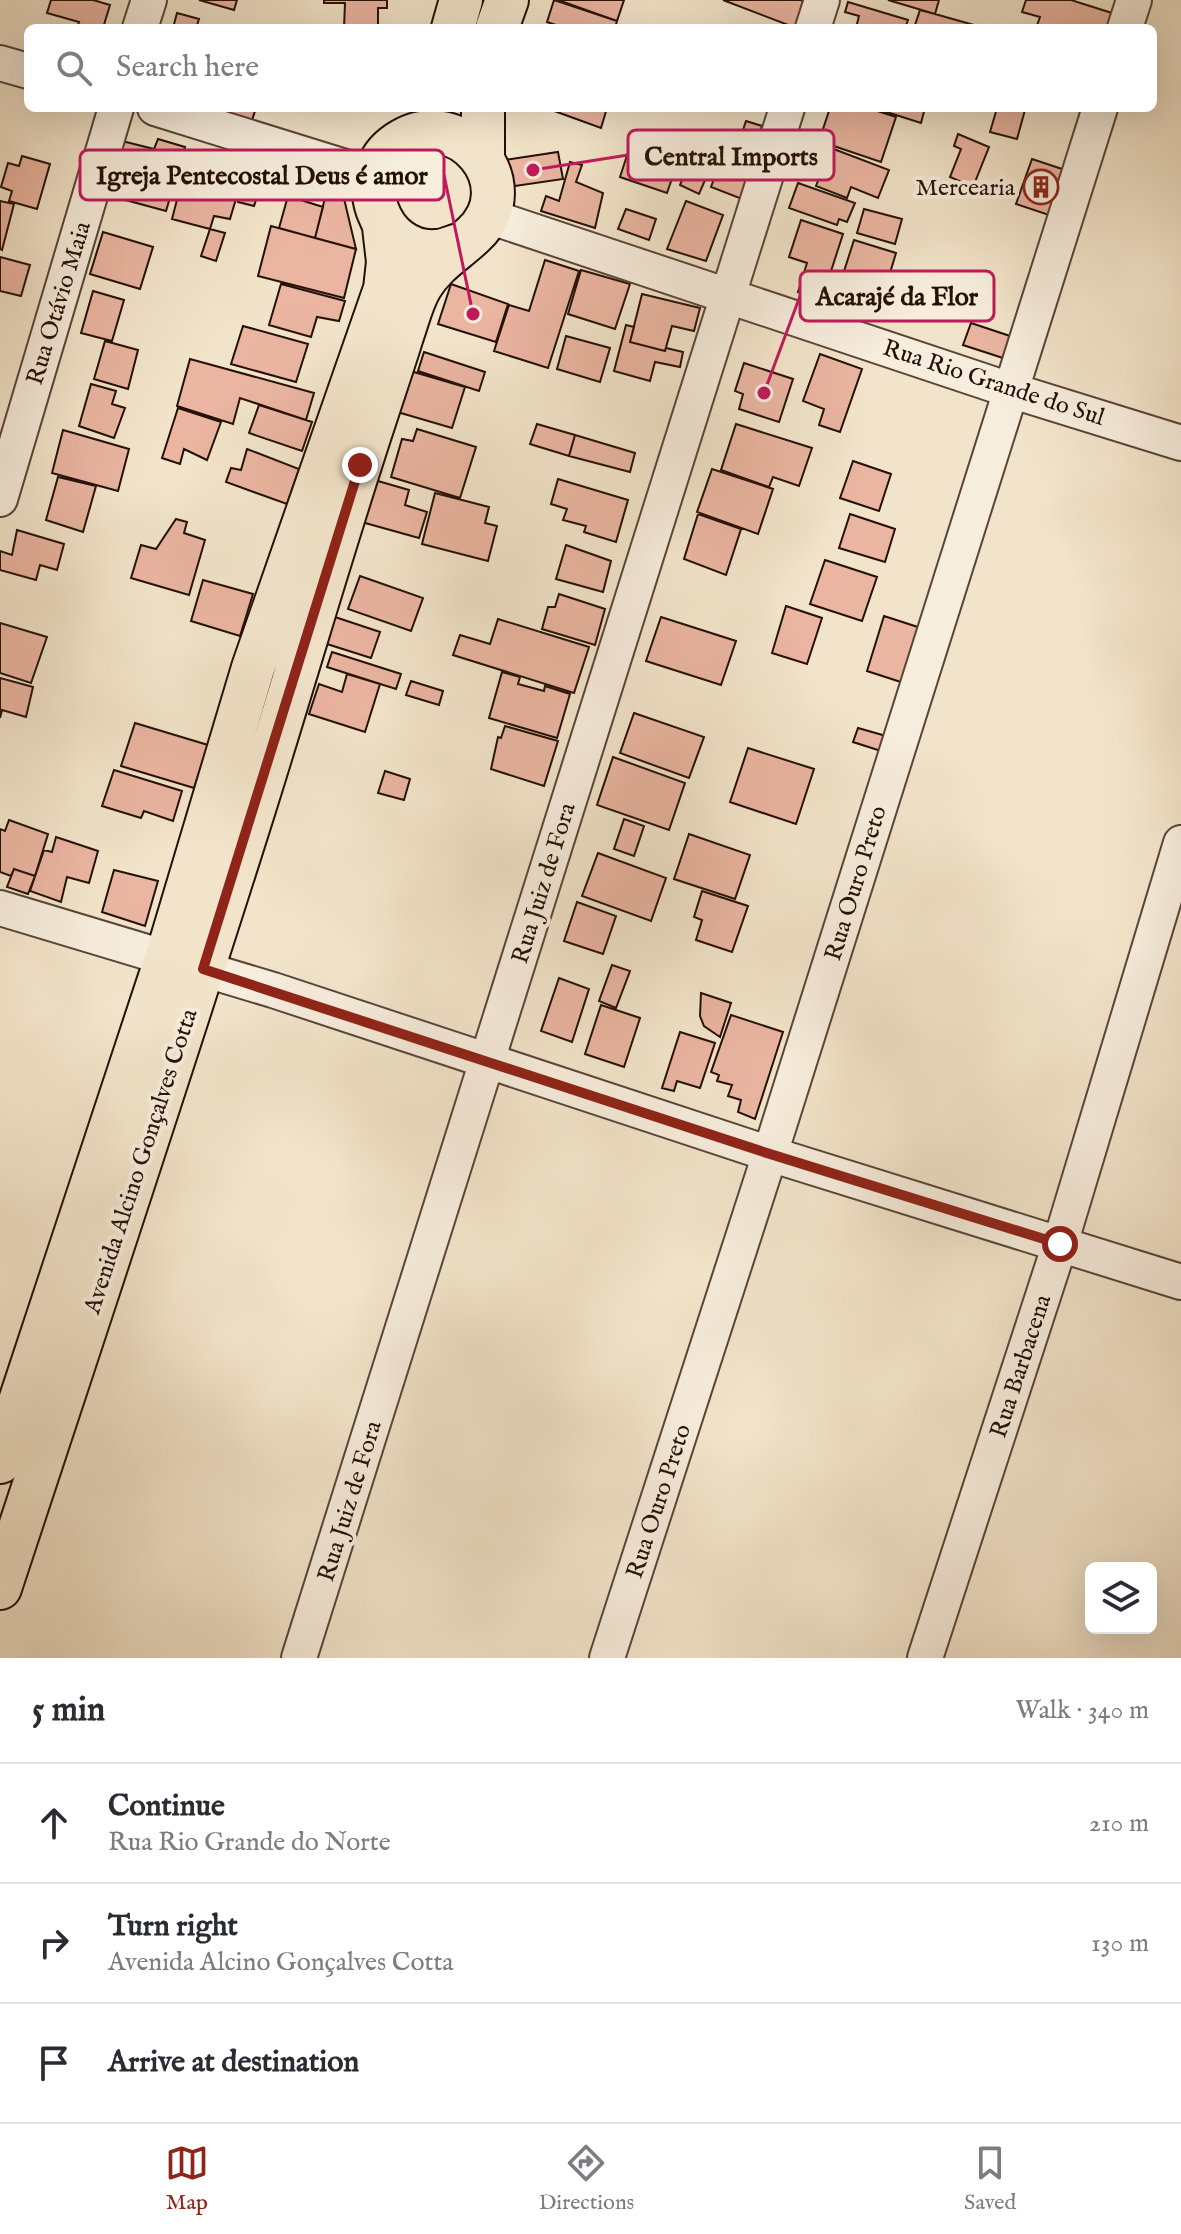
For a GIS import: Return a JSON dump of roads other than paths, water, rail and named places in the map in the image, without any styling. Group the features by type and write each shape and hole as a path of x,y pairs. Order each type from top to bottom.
{"main road":[{"path":"454,24 461,0"},
{"path":"498,24 507,0"},
{"path":"414,112 385,160 373,203 384,227 406,246 434,252 475,230 493,187 483,159 483,112"},
{"path":"385,160 417,133 443,132 466,141 483,159"},
{"name":"Avenida Alcino Gonçalves Cotta","path":"0,1588 184,964 253,668 385,289 388,262 384,227"},
{"name":"Avenida Alcino Gonçalves Cotta","path":"0,1462 184,964 360,465 414,300 432,271 475,230"}],"street":[{"path":"141,24 149,0"},
{"path":"814,24 822,0"},
{"path":"1126,24 1134,0"},
{"path":"0,63 24,70"},
{"name":"Rua Otávio Maia","path":"0,499 115,112"},
{"path":"173,112 385,160"},
{"name":"Rua Juiz de Fora","path":"299,1658 786,112"},
{"name":"Rua Ouro Preto","path":"607,1658 770,1154 1099,112"},
{"name":"Rua Rio Grande do Sul","path":"475,230 728,294 1010,390 1181,443"},
{"name":"Rua Barbacena","path":"925,1658 1060,1244 1181,843"},
{"path":"0,908 1181,1282"}],"place":[{"name":"Central Imports","path":"533,170"},
{"name":"Mercearia","path":"1041,187"},
{"name":"Igreja Pentecostal Deus é amor","path":"473,314"},
{"name":"Acarajé da Flor","path":"764,393"}]}
